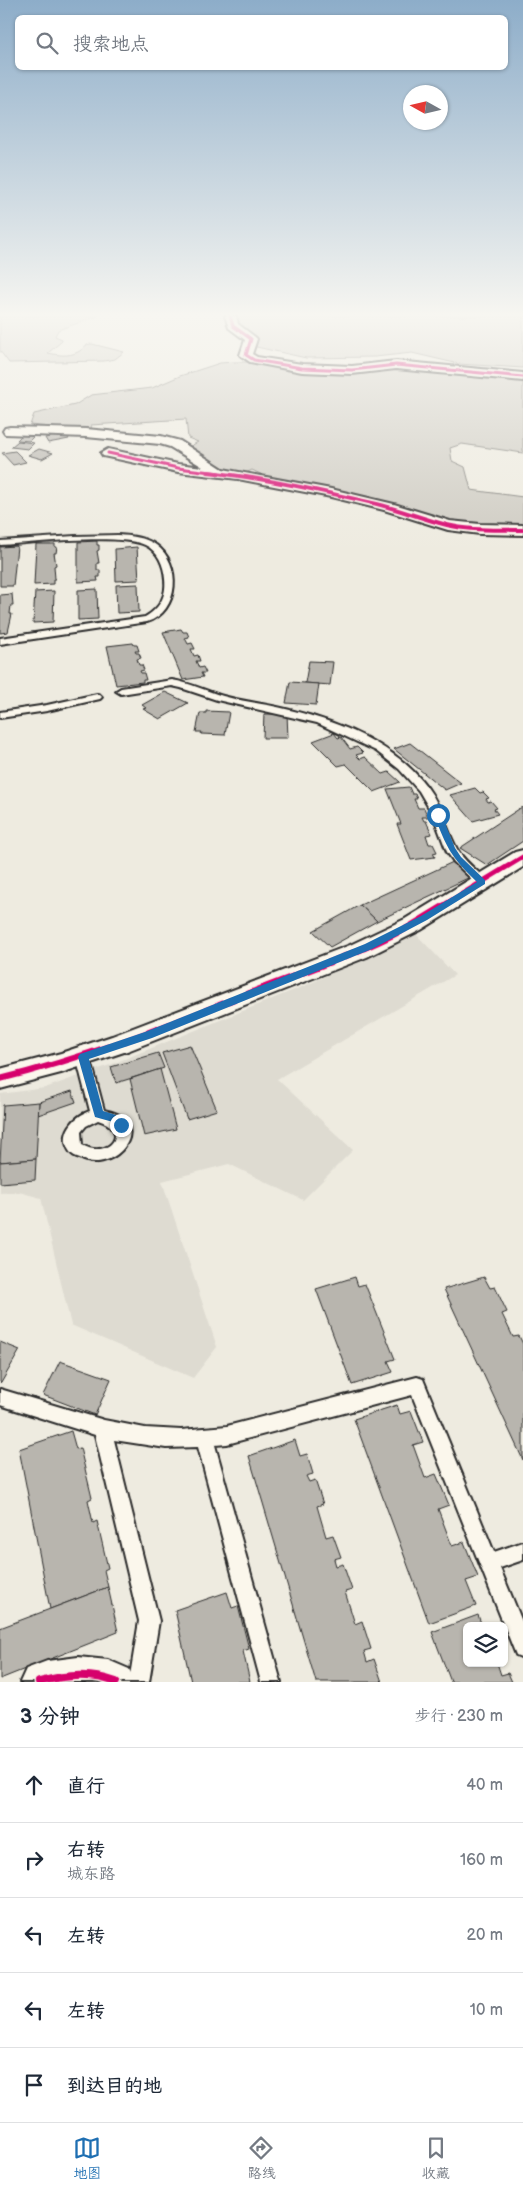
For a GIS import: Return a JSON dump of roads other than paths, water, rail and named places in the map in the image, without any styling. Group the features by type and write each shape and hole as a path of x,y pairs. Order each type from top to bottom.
{"street":[{"path":"10,432 86,433 161,440 175,444 207,465 228,474"},
{"path":"108,454 360,499 448,525 488,530 523,530"},
{"path":"0,1079 83,1057 158,1032 368,946 424,918 523,857"},
{"path":"39,1682 72,1676 109,1678 116,1682"}],"lane":[{"path":"0,543 88,538 127,538 145,541 160,551 166,560 170,584 163,606 147,619 0,641"},
{"path":"121,690 172,683 182,685 220,698 321,721 380,749 403,767 423,789 438,815 451,849 458,859 482,882"},
{"path":"0,715 47,708 97,697"},
{"path":"83,1057 98,1114"},
{"path":"0,1397 102,1428 134,1435 166,1439 204,1438 227,1435 417,1385 523,1648"},
{"path":"102,1428 149,1621 139,1682"},
{"path":"204,1438 271,1682"},
{"path":"489,1563 523,1551"}]}
